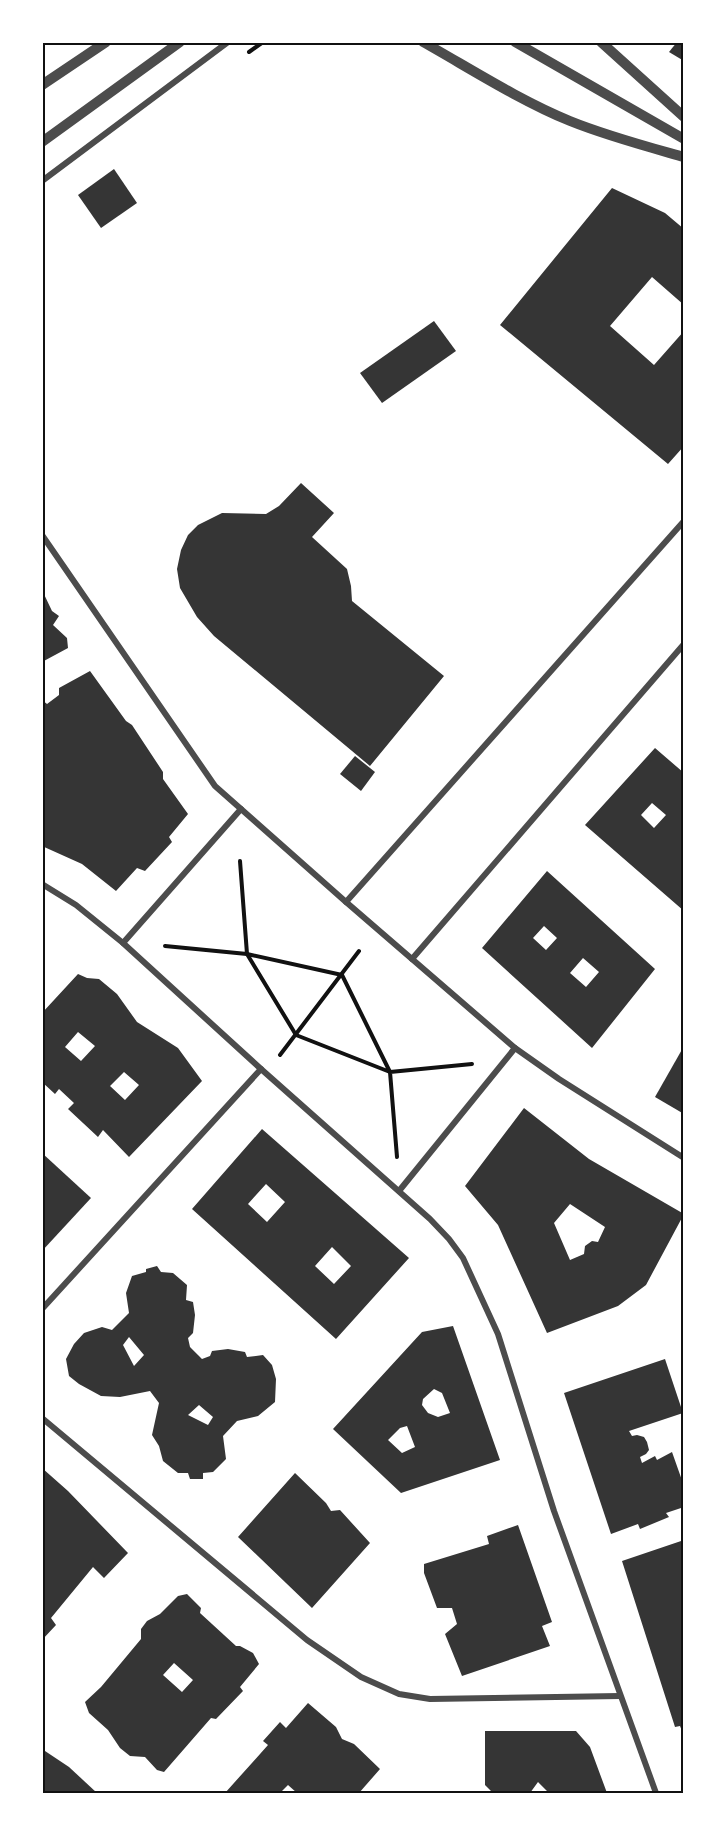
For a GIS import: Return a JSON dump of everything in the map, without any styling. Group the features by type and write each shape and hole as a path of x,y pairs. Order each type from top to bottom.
{"street":[{"path":"42,85 106,42"},
{"path":"42,142 180,42"},
{"path":"42,181 228,42"},
{"path":"423,42 568,120 632,143 684,157"},
{"path":"515,42 684,139"},
{"path":"601,42 684,117"},
{"path":"346,902 684,521"},
{"path":"42,535 215,786 515,1048 568,1085 684,1158"},
{"path":"412,959 684,644"},
{"path":"123,943 241,809"},
{"path":"42,884 76,905 123,943 399,1191 449,1239 463,1258 498,1334 554,1511 656,1793"},
{"path":"399,1191 515,1048"},
{"path":"42,1310 261,1069"},
{"path":"42,1418 306,1640 361,1677 399,1694 430,1699 620,1696"}],"path":[{"path":"240,861 247,954 296,1035 390,1072 474,1064"},
{"path":"165,946 247,954 342,975"},
{"path":"278,1058 359,951"},
{"path":"342,975 390,1072 398,1158"}],"building":[{"path":"677,42 684,42 684,61 669,52"},
{"path":"114,169 137,203 101,228 78,195"},
{"path":"612,188 665,213 684,229 684,305 652,277 610,326 654,365 684,331 684,446 668,464 500,325"},
{"path":"434,321 456,351 382,403 360,373"},
{"path":"301,483 334,513 312,537 347,569 352,601 444,676 370,766 214,636 197,617 180,588 177,569 181,550 188,535 198,525 222,513 266,514 279,506"},
{"path":"42,590 52,611 59,616 53,625 67,638 68,648 42,662"},
{"path":"90,671 126,721 132,725 163,772 163,779 188,814 169,837 172,842 145,871 137,868 116,891 82,864 42,846 42,700 47,704 59,695 59,688"},
{"path":"655,748 684,773 684,911 585,825","holes":["652,803 666,815 654,828 641,815"]},
{"path":"355,756 375,772 361,791 340,774"},
{"path":"547,871 655,969 592,1048 482,948","holes":["544,926 557,938 546,950 533,938","583,958 599,972 586,987 570,973"]},
{"path":"78,974 87,978 99,979 117,994 137,1022 178,1048 202,1081 129,1157 103,1130 98,1137 68,1109 74,1103 59,1089 55,1094 42,1082 42,1013","holes":["78,1032 95,1046 81,1061 65,1047","124,1072 139,1085 125,1100 110,1086"]},
{"path":"684,1046 684,1114 655,1097"},
{"path":"524,1108 589,1159 684,1214 646,1285 618,1306 547,1333 498,1225 465,1186","holes":["570,1204 605,1227 598,1242 592,1241 585,1246 584,1254 570,1260 554,1223"]},
{"path":"262,1129 409,1258 336,1339 192,1209","holes":["266,1184 285,1202 267,1222 248,1204","332,1247 351,1266 334,1284 315,1266"]},
{"path":"42,1153 91,1198 42,1251"},
{"path":"157,1266 161,1272 173,1273 187,1285 186,1300 193,1302 195,1315 193,1333 188,1338 190,1347 202,1359 210,1356 212,1351 228,1349 245,1352 247,1357 263,1355 272,1365 276,1379 275,1402 258,1416 237,1421 223,1436 226,1459 213,1472 203,1473 203,1479 190,1479 188,1473 178,1473 163,1461 159,1446 152,1435 159,1403 150,1391 120,1397 101,1396 69,1376 66,1359 74,1344 84,1333 102,1327 112,1330 129,1313 126,1293 132,1276 146,1272 146,1269","holes":["129,1337 144,1355 134,1366 123,1345","199,1405 213,1417 208,1425 188,1415"]},
{"path":"453,1326 500,1460 401,1493 333,1429 422,1332","holes":["434,1389 442,1393 450,1413 438,1417 428,1413 422,1405 423,1399","407,1426 415,1447 402,1453 388,1440 400,1428"]},
{"path":"665,1359 683,1413 629,1431 632,1436 644,1437 647,1442 649,1450 640,1457 642,1463 655,1456 657,1460 672,1452 684,1486 684,1507 666,1513 669,1517 640,1529 638,1524 611,1534 564,1393"},
{"path":"42,1468 68,1491 128,1553 104,1578 93,1567 51,1618 56,1625 42,1640"},
{"path":"295,1473 326,1503 331,1511 340,1510 370,1543 312,1608 238,1537"},
{"path":"518,1525 552,1622 542,1626 550,1646 462,1676 445,1634 457,1624 452,1608 437,1608 424,1573 424,1564 489,1544 487,1536"},
{"path":"684,1540 684,1736 680,1726 675,1727 622,1561"},
{"path":"187,1594 201,1608 200,1613 236,1646 253,1653 259,1664 240,1687 243,1691 216,1719 211,1718 164,1772 157,1770 145,1757 130,1756 120,1748 108,1730 89,1713 85,1702 101,1687 141,1639 141,1629 147,1621 160,1614 178,1596","holes":["174,1663 193,1680 182,1692 163,1675"]},
{"path":"308,1703 336,1727 342,1739 354,1744 380,1769 359,1793 297,1793 288,1785 280,1793 225,1793 268,1745 263,1741 280,1722 286,1728"},
{"path":"485,1731 576,1731 590,1747 607,1793 549,1793 538,1782 530,1793 493,1793 485,1785"},
{"path":"42,1749 69,1767 97,1793 42,1793"}]}
